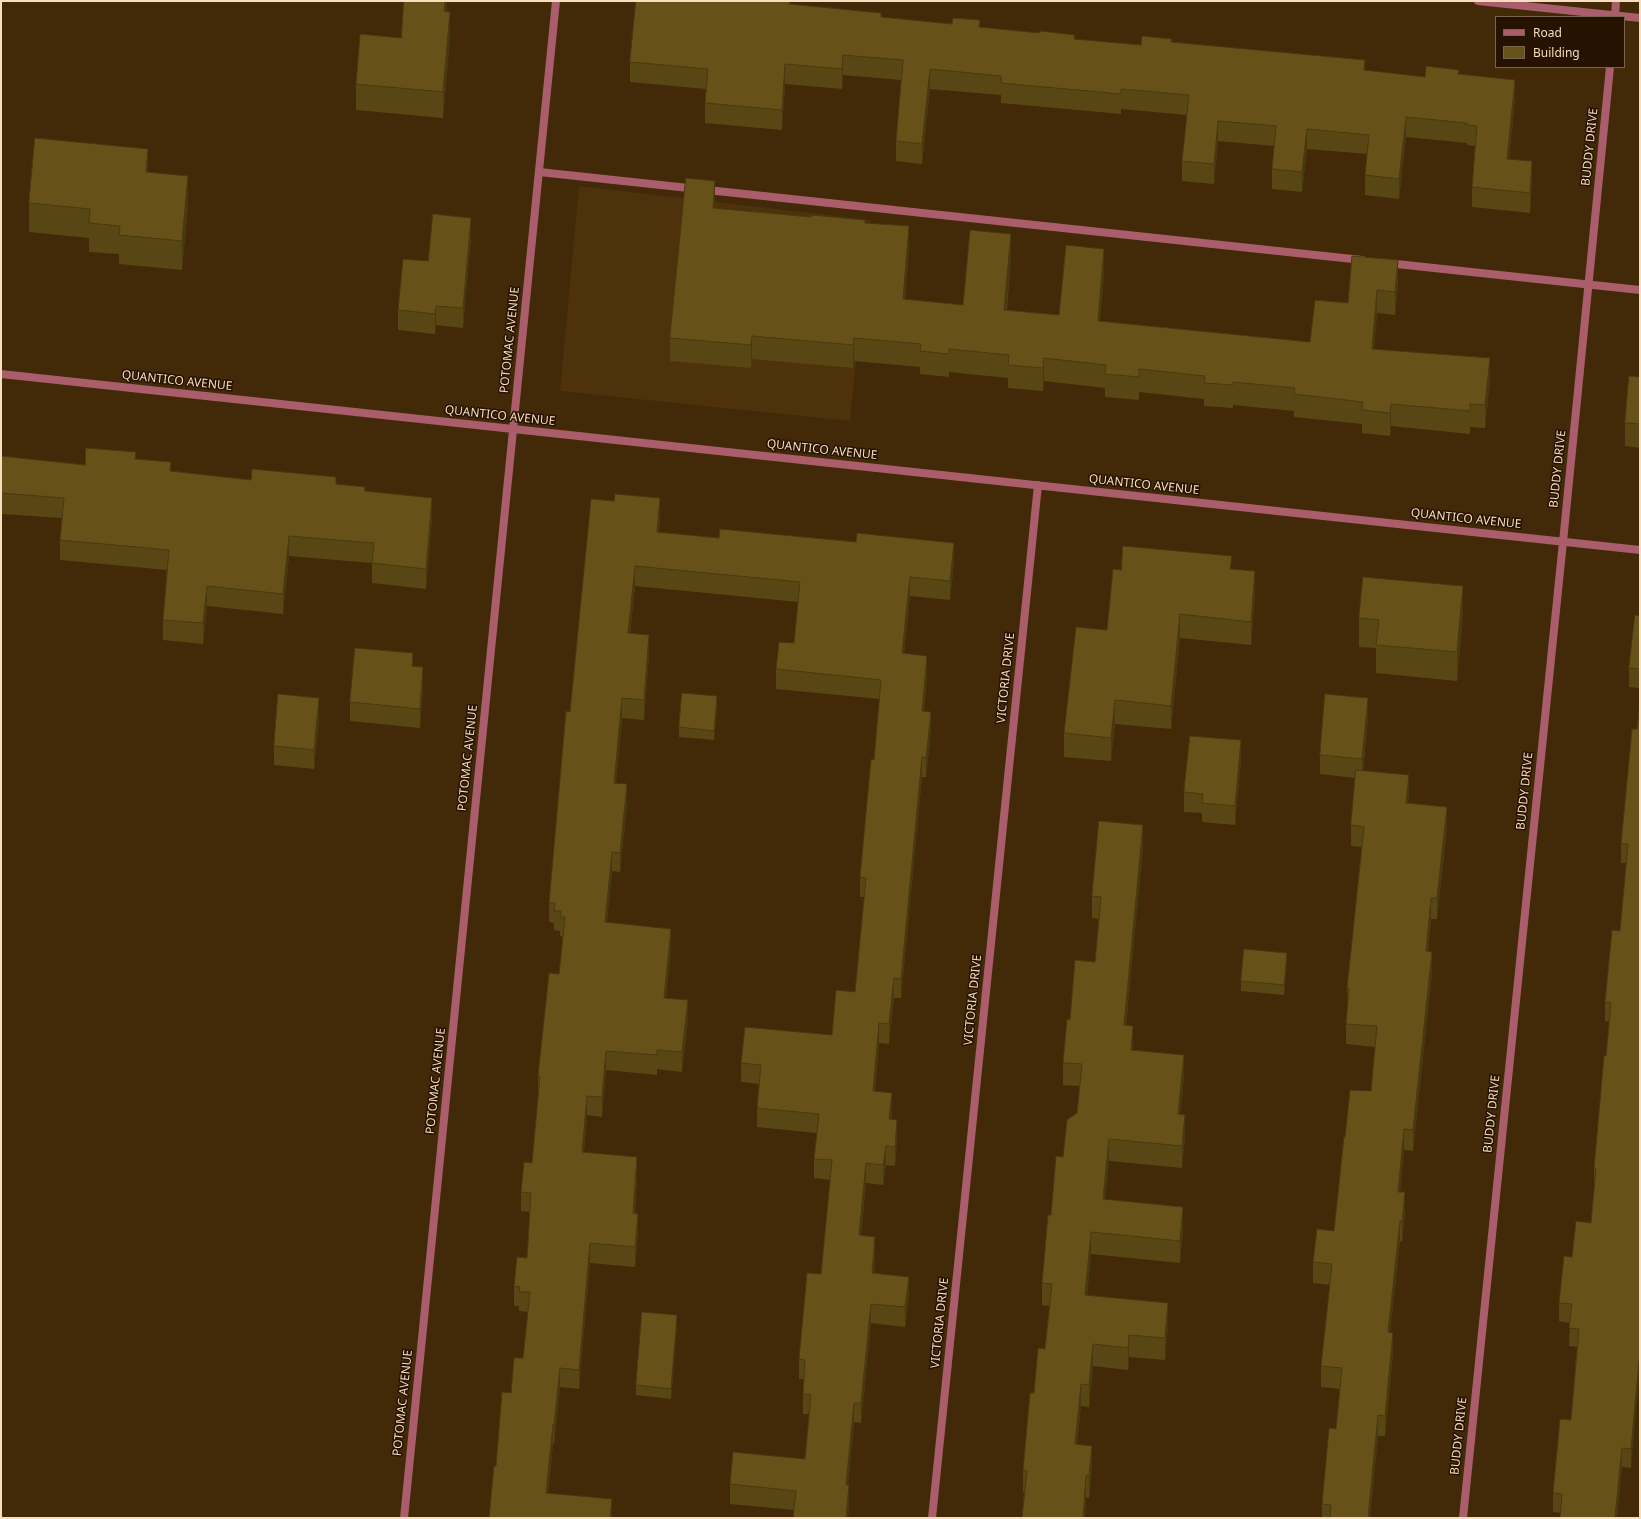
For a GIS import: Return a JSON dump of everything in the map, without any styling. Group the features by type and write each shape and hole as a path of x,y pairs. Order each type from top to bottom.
{"street":[{"name":"POTOMAC AVENUE","path":"404,1518 556,1"},
{"path":"1478,1 1615,16 1616,1"},
{"path":"1625,17 1640,18"},
{"name":"BUDDY DRIVE","path":"1463,1518 1610,68"},
{"path":"539,172 1640,290"},
{"name":"QUANTICO AVENUE","path":"1,374 1640,550"},
{"name":"VICTORIA DRIVE","path":"932,1518 1038,485"}],"shaded area":[{"path":"579,186 870,220 850,421 560,391"}],"building":[{"path":"404,1 445,1 444,11 450,12 443,92 356,84 360,34 401,38"},
{"path":"636,1 790,1 789,4 881,13 881,17 952,24 953,18 980,20 979,27 1075,35 1074,39 1141,45 1142,36 1172,39 1171,42 1365,60 1364,70 1425,77 1426,66 1459,70 1458,74 1515,80 1507,159 1532,161 1530,193 1472,187 1477,126 1467,125 1467,123 1406,117 1399,179 1365,175 1369,135 1307,129 1302,172 1272,169 1276,126 1218,121 1214,164 1182,161 1189,95 1121,89 1121,94 1001,83 1001,76 930,69 922,144 896,141 903,60 843,55 842,69 785,64 782,110 705,103 708,69 630,62"},
{"path":"35,138 148,149 146,172 188,176 182,241 119,235 120,226 89,223 90,209 29,203"},
{"path":"686,178 715,181 713,208 811,217 811,215 865,220 865,223 909,226 903,299 963,305 970,230 1011,234 1004,310 1059,315 1066,245 1104,249 1098,321 1310,342 1315,300 1348,303 1352,256 1398,260 1395,292 1377,290 1372,349 1490,358 1485,405 1470,404 1470,411 1391,404 1390,413 1362,410 1363,402 1294,394 1295,388 1233,382 1233,385 1204,383 1205,376 1139,369 1139,377 1105,374 1106,365 1044,358 1043,368 1008,365 1009,355 949,349 949,354 920,351 921,344 854,338 853,345 752,336 751,345 670,338"},
{"path":"433,214 471,218 463,308 436,306 435,314 398,310 403,259 428,261"},
{"path":"1629,376 1640,377 1640,424 1625,423"},
{"path":"86,448 136,452 135,459 171,462 170,471 251,480 252,469 336,477 336,484 365,487 365,491 432,498 426,569 372,563 374,543 289,536 283,594 207,586 203,623 163,620 169,550 60,540 64,498 1,493 1,456 85,465"},
{"path":"615,494 660,498 657,532 719,538 720,529 856,542 857,533 954,543 950,581 910,577 902,653 927,656 922,711 931,712 926,758 922,757 901,979 894,978 889,1024 879,1023 873,1091 892,1093 889,1119 897,1120 895,1147 886,1146 883,1165 866,1163 859,1235 875,1237 872,1273 909,1277 905,1307 871,1304 861,1403 854,1403 846,1485 849,1485 846,1518 793,1518 796,1491 730,1484 733,1452 805,1459 811,1395 803,1394 805,1360 799,1359 807,1273 821,1274 832,1160 814,1159 819,1114 757,1108 761,1065 741,1063 745,1027 832,1035 836,990 855,992 866,878 860,877 871,759 874,760 881,680 776,669 779,642 794,643 800,582 635,566 628,633 649,635 644,700 622,698 614,783 627,784 620,853 612,852 605,922 671,929 664,998 688,1000 682,1052 657,1050 657,1055 606,1051 602,1097 587,1096 582,1152 637,1157 633,1213 638,1214 635,1247 590,1243 579,1370 560,1368 546,1493 612,1499 610,1518 489,1518 494,1466 496,1466 502,1392 511,1393 514,1358 523,1358 530,1292 519,1292 520,1287 514,1286 517,1257 527,1258 531,1193 521,1192 524,1162 532,1163 540,1076 538,1076 549,973 559,974 565,917 560,917 561,911 554,911 555,903 549,903 566,711 570,712 591,499 614,501"},
{"path":"1123,546 1232,556 1230,569 1255,571 1251,622 1180,614 1171,706 1115,700 1111,738 1064,733 1076,627 1107,630 1113,569 1121,570"},
{"path":"1363,577 1463,586 1457,652 1376,645 1379,620 1359,618"},
{"path":"1635,615 1640,616 1640,669 1629,668"},
{"path":"355,648 413,653 412,666 423,667 420,709 350,702"},
{"path":"682,693 717,696 714,731 679,727"},
{"path":"278,694 319,698 314,750 274,746"},
{"path":"1325,694 1368,698 1362,759 1320,755"},
{"path":"1640,699 1640,1350 1631,1449 1622,1448 1616,1518 1560,1518 1562,1494 1553,1493 1560,1419 1571,1420 1579,1329 1569,1328 1572,1304 1559,1303 1564,1256 1572,1257 1576,1221 1591,1223 1596,1169 1594,1168 1604,1056 1606,1056 1611,1003 1605,1002 1612,930 1620,931 1628,844 1621,844 1632,729 1637,729"},
{"path":"1190,736 1241,740 1235,806 1202,803 1203,794 1184,792"},
{"path":"1356,770 1409,775 1406,803 1447,807 1437,898 1431,898 1426,951 1432,952 1413,1130 1404,1129 1398,1192 1405,1192 1402,1221 1400,1221 1388,1332 1393,1333 1385,1416 1378,1415 1368,1518 1330,1518 1331,1505 1322,1504 1329,1428 1336,1429 1342,1368 1321,1366 1332,1264 1313,1262 1317,1229 1334,1231 1350,1090 1371,1091 1377,1026 1346,1024 1349,988 1347,988 1364,827 1351,825"},
{"path":"1099,821 1143,825 1124,1025 1133,1026 1131,1050 1184,1055 1178,1114 1185,1115 1182,1146 1109,1139 1103,1199 1183,1207 1180,1241 1091,1232 1085,1295 1168,1303 1165,1338 1129,1335 1128,1348 1093,1344 1089,1385 1081,1384 1075,1444 1092,1446 1089,1476 1086,1476 1083,1518 1022,1518 1027,1471 1023,1470 1030,1393 1034,1393 1038,1348 1045,1349 1052,1284 1042,1283 1048,1215 1051,1215 1056,1156 1063,1157 1067,1120 1077,1113 1082,1064 1063,1063 1067,1019 1070,1020 1075,960 1095,962 1101,897 1092,896"},
{"path":"1244,949 1287,953 1284,985 1241,981"},
{"path":"642,1312 677,1315 671,1389 636,1385"}]}
